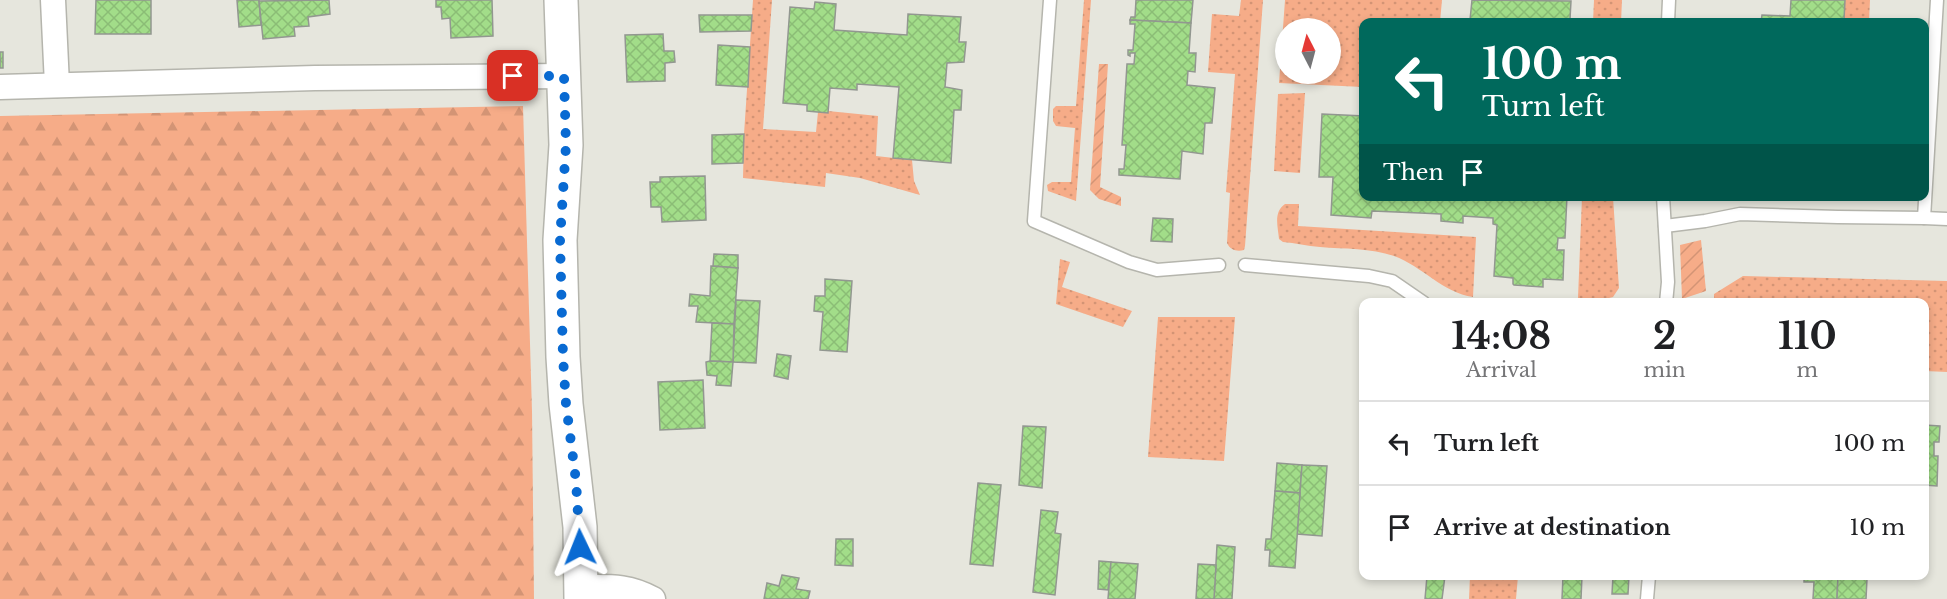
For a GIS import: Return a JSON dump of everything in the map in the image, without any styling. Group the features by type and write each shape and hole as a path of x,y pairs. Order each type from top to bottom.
{"main road":[{"path":"561,0 566,145 560,240 563,357 579,516 581,593"}],"street":[{"path":"53,0 57,85"},
{"path":"0,87 315,78 564,76"},
{"path":"581,593 624,587 653,599"}],"lane":[{"path":"1050,0 1034,221 1129,262 1157,270 1219,266"},
{"path":"1668,18 1670,0"},
{"path":"1929,134 1937,0"},
{"path":"1663,201 1668,282 1666,298"},
{"path":"1924,218 1925,201"},
{"path":"1665,226 1740,214 1947,219"},
{"path":"1245,265 1369,276 1392,281 1417,298"},
{"path":"1647,599 1648,580"}],"green space":[{"path":"753,0 772,0 763,129 816,132 818,112 878,116 876,156 912,160 914,181 920,195 860,178 826,173 825,187 743,178"},
{"path":"1084,0 1091,0 1076,201 1048,191 1047,185 1052,182 1071,182 1075,128 1056,126 1053,121 1053,109 1056,106 1076,106"},
{"path":"1241,0 1263,0 1245,246 1244,250 1239,251 1232,249 1227,243 1230,193 1226,192 1235,74 1208,72 1212,14 1239,16"},
{"path":"1285,0 1442,0 1440,18 1359,18 1359,87 1300,84 1341,84 1341,18 1284,18"},
{"path":"1594,0 1622,0 1621,18 1593,18"},
{"path":"1845,0 1870,0 1869,18 1844,18"},
{"path":"1099,64 1108,64 1100,187 1121,197 1121,206 1099,199 1090,190"},
{"path":"1305,93 1300,173 1274,171 1278,94"},
{"path":"523,106 532,411 534,599 0,599 0,116"},
{"path":"1582,201 1613,201 1619,288 1613,297 1609,298 1578,298"},
{"path":"1285,204 1299,204 1298,226 1476,237 1473,297 1442,285 1404,260 1385,253 1283,242 1279,239 1277,220 1281,207"},
{"path":"1701,240 1706,291 1685,298 1682,298 1680,245"},
{"path":"1060,259 1070,262 1062,287 1132,311 1123,327 1056,304"},
{"path":"1743,276 1947,281 1947,372 1929,371 1929,298 1714,298 1714,294"},
{"path":"1158,317 1235,317 1224,461 1148,457"},
{"path":"1470,580 1518,580 1516,599 1469,599"}],"building":[{"path":"96,0 151,0 151,34 95,34"},
{"path":"237,0 259,0 261,25 239,27"},
{"path":"329,0 330,14 308,17 309,26 294,27 295,36 263,39 259,1"},
{"path":"436,0 492,0 493,36 451,38 450,18 442,19 441,7 436,7"},
{"path":"1136,0 1193,0 1191,23 1130,20 1131,17 1135,17"},
{"path":"1472,0 1571,1 1570,18 1470,18"},
{"path":"1791,0 1845,0 1844,18 1762,18 1762,15 1790,16"},
{"path":"815,2 836,4 834,30 907,35 908,14 961,17 959,42 966,42 964,62 947,63 945,87 962,90 961,110 954,110 951,163 893,158 899,87 857,84 857,90 830,88 828,113 807,111 807,105 783,103 790,7 814,9"},
{"path":"699,15 752,15 751,31 700,32"},
{"path":"1130,20 1191,23 1189,53 1196,53 1195,72 1188,71 1187,85 1215,88 1212,123 1205,123 1203,154 1182,151 1180,179 1119,175 1119,169 1124,169 1126,145 1122,145 1127,64 1134,64 1135,53 1128,55 1128,50 1133,50 1135,24 1130,24"},
{"path":"663,34 664,51 674,51 675,62 665,63 665,81 627,82 625,35"},
{"path":"718,45 750,47 748,87 716,85"},
{"path":"0,52 3,52 3,68 0,68"},
{"path":"1322,114 1359,116 1359,201 1567,201 1565,238 1558,238 1557,250 1564,250 1563,280 1543,279 1543,287 1514,285 1513,278 1494,276 1497,225 1493,224 1493,218 1463,216 1463,223 1441,221 1441,214 1372,211 1371,218 1331,215 1333,177 1319,177"},
{"path":"744,134 743,163 712,164 712,135"},
{"path":"705,176 706,220 662,222 661,207 651,207 650,182 660,182 660,177"},
{"path":"1153,218 1173,219 1172,242 1151,241"},
{"path":"714,254 738,255 738,268 713,266"},
{"path":"711,266 738,268 734,324 696,322 698,306 689,306 690,294 710,296"},
{"path":"825,279 852,281 847,352 820,350 823,312 814,311 815,296 825,296"},
{"path":"736,300 760,301 756,363 733,362"},
{"path":"712,323 734,324 733,362 710,361"},
{"path":"777,354 791,356 788,379 774,376"},
{"path":"706,362 733,362 731,386 716,385 717,376 707,375"},
{"path":"703,380 705,428 660,430 658,382"},
{"path":"1929,425 1940,426 1939,442 1934,442 1934,456 1938,456 1937,486 1929,485"},
{"path":"1023,426 1046,427 1042,488 1019,485"},
{"path":"1277,463 1302,465 1300,493 1275,491"},
{"path":"1302,465 1327,466 1322,536 1297,534"},
{"path":"978,483 1001,485 993,566 970,564"},
{"path":"1275,491 1300,493 1295,568 1269,566 1270,550 1265,550 1266,539 1271,539"},
{"path":"1041,510 1058,512 1055,533 1061,534 1055,595 1033,592"},
{"path":"836,539 853,539 853,566 835,565"},
{"path":"1217,545 1235,547 1232,599 1214,599"},
{"path":"1099,561 1111,562 1108,590 1098,589"},
{"path":"1111,562 1138,564 1135,599 1108,599"},
{"path":"1198,564 1216,565 1214,599 1196,599"},
{"path":"782,575 799,578 796,589 810,591 808,599 764,599 767,583 779,586"},
{"path":"1427,580 1444,580 1442,599 1425,599"},
{"path":"1563,580 1582,580 1581,599 1562,599"},
{"path":"1613,580 1629,580 1628,594 1612,594"},
{"path":"1804,580 1838,580 1837,599 1813,599 1814,582 1804,582"},
{"path":"1838,580 1867,580 1866,599 1837,599"}],"route":[{"path":"513,76 564,76 566,145 560,240 563,357 566,404 576,481 580,547"}]}
